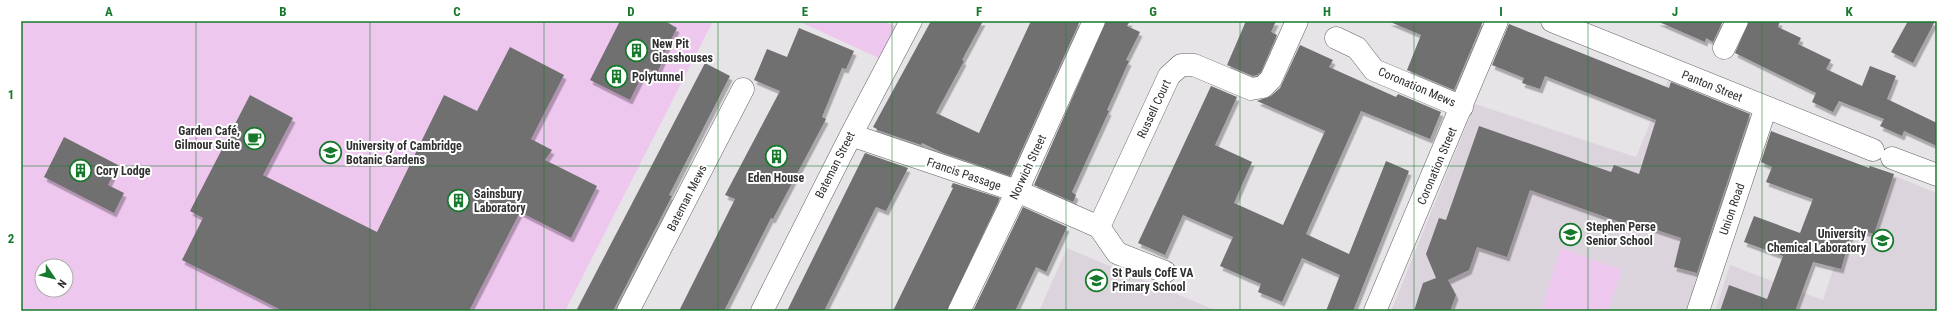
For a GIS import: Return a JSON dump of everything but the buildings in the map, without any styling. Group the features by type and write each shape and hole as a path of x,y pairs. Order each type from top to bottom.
{"street":[{"name":"Bateman Street","path":"762,311 850,134 911,21"},
{"name":"Norwich Street","path":"959,311 1017,191 1094,21"},
{"name":"Russell Court","path":"1098,227 1169,76 1181,65 1194,65 1251,89 1263,87 1271,78 1297,21"},
{"name":"Coronation Street","path":"1375,311 1497,21"},
{"name":"Panton Street","path":"1552,21 1937,175"},
{"path":"1724,48 1737,21"},
{"name":"Coronation Mews","path":"1336,38 1357,48 1374,70 1462,107"},
{"name":"Bateman Mews","path":"633,309 744,89"},
{"name":"Union Road","path":"1698,311 1766,107"},
{"name":"Francis Passage","path":"850,134 1017,191 1098,227"},
{"path":"1098,227 1117,253 1165,272"}],"shaded area":[{"name":"University of Cambridge Botanic Gardens","path":"21,21 713,21 565,311 21,311"},
{"path":"798,21 883,21 899,28 884,49 881,59"},
{"name":"Stephen Perse Senior School","path":"1671,73 1757,110 1692,311 1391,311 1475,104 1636,157"},
{"name":"University Chemical Laboratory","path":"1870,166 1937,193 1937,311 1715,311 1730,265 1823,300 1841,246 1853,220"},
{"name":"St Pauls CofE VA Primary School","path":"1067,248 1217,311 1039,311"},
{"path":"1561,248 1622,270 1608,311 1541,311"}],"place":[{"name":"New Pit Glasshouses","path":"636,51"},
{"name":"Polytunnel","path":"617,77"},
{"name":"Garden Café, Gilmour Suite","path":"255,138"},
{"name":"University of Cambridge Botanic Gardens","path":"331,153"},
{"name":"Eden House","path":"776,157"},
{"name":"Cory Lodge","path":"81,171"},
{"name":"Sainsbury Laboratory","path":"458,201"},
{"name":"Stephen Perse Senior School","path":"1570,234"},
{"name":"University Chemical Laboratory","path":"1882,241"},
{"name":"St Pauls CofE VA Primary School","path":"1097,280"}]}
